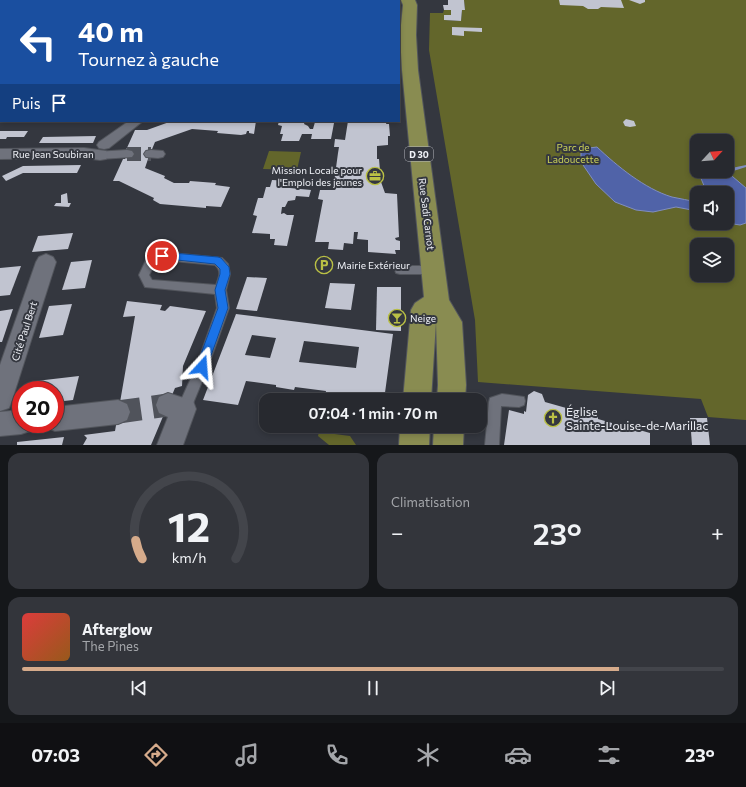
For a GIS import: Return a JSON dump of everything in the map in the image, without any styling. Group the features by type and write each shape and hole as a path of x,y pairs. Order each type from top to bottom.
{"main road":[{"name":"Rue Sadi Carnot","path":"410,2 404,53 419,152 437,302 449,322 451,393"},
{"path":"418,393 424,310 437,302"},
{"path":"414,445 415,433"},
{"path":"448,445 449,433"}],"street":[{"path":"103,152 136,122"},
{"name":"Rue Jean Soubiran","path":"0,154 103,152 127,154"},
{"name":"Cité Paul Bert","path":"0,400 46,262"},
{"path":"170,445 176,407"},
{"path":"64,418 118,412"},
{"path":"0,424 12,423"}],"lane":[{"path":"176,407 202,367 223,308 220,290 225,274 224,267 218,261 162,256 151,261 144,275 148,284 220,290"},
{"path":"400,270 434,270"},
{"path":"492,445 495,402 502,400 519,401"}],"green space":[{"name":"Parc de Ladoucette","path":"464,0 746,0 746,420 708,417 701,399 478,382 475,320 429,50 430,13 443,13 444,10 451,10 451,15 444,15 444,20 461,21 462,10 465,10"},
{"path":"269,151 301,152 297,170 263,169"},
{"path":"319,433 327,433 350,436 356,445 329,445 318,436"}],"water":[{"path":"597,147 613,162 642,183 672,197 690,201 690,210 676,207 653,212 636,210 615,202 596,184 581,162 581,149"},
{"path":"701,178 734,178 746,188 746,223 740,225 734,224 734,186 704,186"}],"building":[{"path":"448,0 464,0 465,10 462,10 461,21 444,20 444,15 451,15 451,10 444,10 443,5 448,5"},
{"path":"559,0 621,0 624,8 601,7 598,9 588,9 583,6 560,5"},
{"path":"629,0 645,0 645,2 640,4"},
{"path":"452,27 482,28 482,32 464,31 464,36 452,35"},
{"path":"626,119 634,121 636,126 625,126 623,122"},
{"path":"169,122 256,122 254,134 249,133 249,131 247,131 246,134 241,135 192,129 155,142 148,159 145,168 165,176 164,178 174,183 189,183 190,181 216,183 215,185 230,187 221,207 206,206 206,208 160,204 153,200 154,198 119,181 113,181 123,159 125,159 128,150 126,150 135,130 147,130"},
{"path":"279,122 305,122 304,124 310,129 313,129 315,122 334,123 331,139 311,139 312,134 302,134 299,141 281,141 283,134 280,134 282,126 278,125"},
{"path":"348,122 387,122 386,124 389,124 390,136 388,136 388,145 377,146 377,159 379,159 381,182 385,193 397,194 399,237 395,238 396,240 400,241 400,250 395,250 396,254 368,252 368,240 357,239 358,232 354,232 353,244 344,243 343,250 328,249 329,242 315,242 323,200 318,199 320,190 333,190 339,147 334,147 335,139 345,140"},
{"path":"0,131 28,131 24,137 7,137 6,139 0,139"},
{"path":"96,136 93,143 39,143 43,137"},
{"path":"81,165 77,173 23,173 6,181 2,176 23,166"},
{"path":"272,180 292,181 290,188 311,190 309,197 296,196 295,200 288,201 285,207 282,207 281,214 284,213 287,215 294,215 287,246 274,245 275,239 270,239 270,234 252,233 257,216 253,215 258,198 263,198 266,187 270,187"},
{"path":"67,193 68,203 71,203 69,207 54,206 56,203 61,203 61,195"},
{"path":"73,233 68,249 32,252 38,236"},
{"path":"92,260 85,288 62,290 71,262"},
{"path":"21,266 10,295 0,296 0,268"},
{"path":"247,277 267,278 257,311 236,309"},
{"path":"330,283 355,284 351,310 325,308"},
{"path":"377,287 401,287 401,331 376,330"},
{"path":"127,301 162,305 160,310 165,311 170,306 206,311 183,366 182,386 175,388 151,445 83,445 87,438 84,435 115,431 135,316 123,317"},
{"path":"72,304 63,335 39,338 49,306"},
{"path":"13,309 2,342 0,342 0,311"},
{"path":"236,314 393,334 385,393 326,393 326,391 295,387 294,390 276,387 276,385 246,381 238,405 203,400","holes":["252,335 276,338 270,358 245,355","304,341 359,347 356,368 299,362"]},
{"path":"79,376 73,400 64,401 64,381 36,381"},
{"name":"Église Sainte-Louise-de-Marillac","path":"534,391 542,394 545,402 598,417 598,419 612,423 612,425 618,426 618,424 650,433 650,445 504,445 509,410 524,414 524,411 526,412 528,395"},
{"path":"690,418 707,418 710,445 692,445"},
{"path":"64,437 62,445 17,445 17,442"}],"waterway":[{"path":"734,169 746,166"}],"tunnel":[{"path":"127,154 151,154"},
{"path":"118,412 168,405"}],"place":[{"name":"Mission Locale pour l'Emploi des jeunes","path":"375,176"},
{"name":"Mairie Extérieur","path":"324,265"},
{"name":"Neige","path":"397,318"},
{"name":"Église Sainte-Louise-de-Marillac","path":"553,418"}],"route":[{"path":"162,256 218,261 224,267 225,274 220,290 223,308 202,367"}]}
